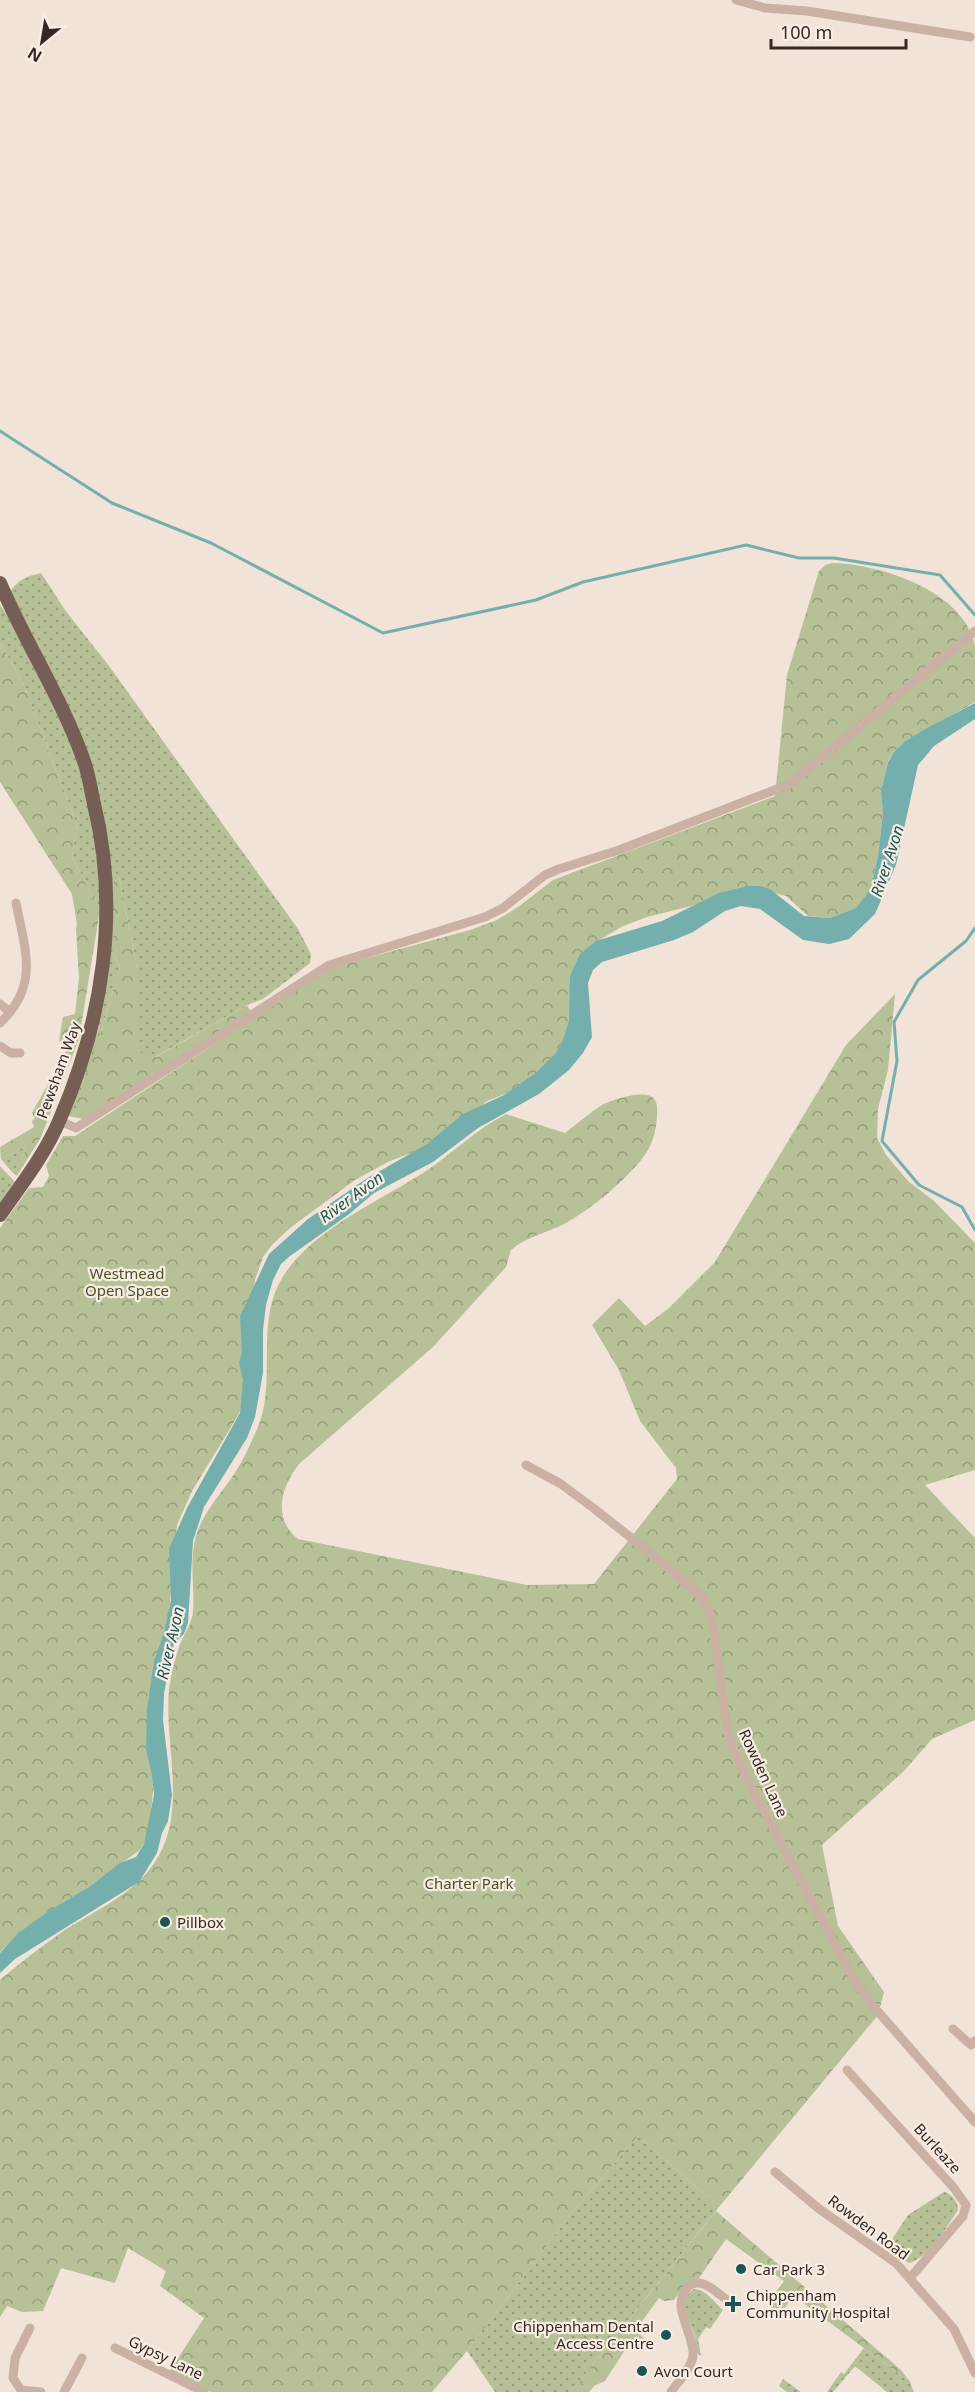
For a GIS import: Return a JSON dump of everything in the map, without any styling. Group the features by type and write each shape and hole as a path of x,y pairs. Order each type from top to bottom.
{"main road":[{"name":"Pewsham Way","path":"0,583 66,717 86,766 102,835 107,899 104,963 89,1041 60,1121 31,1170 0,1215"},
{"name":"Pewsham Way","path":"0,603 14,615"}],"street":[{"path":"736,0 765,8 807,11 969,37"},
{"path":"60,1121 76,1128 329,965 485,917 503,908 539,879 559,868 619,850 790,784 975,631"},
{"path":"0,1023 21,995 27,975 15,918 16,903"},
{"path":"0,1004 10,1012"},
{"path":"0,1046 11,1053 20,1053"},
{"name":"Rowden Lane","path":"525,1465 561,1484 592,1507 704,1599 713,1622 727,1730 752,1789 853,1978 873,2006 975,2122"},
{"path":"952,2029 971,2045 975,2041"},
{"name":"Burleaze","path":"847,2070 954,2188 966,2205 963,2216 910,2278"},
{"name":"Rowden Road","path":"775,2172 818,2208 889,2257 910,2278 954,2329 975,2373"},
{"path":"671,2392 689,2366 693,2356 692,2342 681,2307 684,2291 693,2283 700,2282 727,2300"},
{"path":"30,2328 18,2350 13,2370 16,2384 24,2392 41,2392"},
{"name":"Gypsy Lane","path":"115,2348 204,2392"},
{"path":"64,2392 82,2358"}],"green space":[{"name":"Westmead Open Space","path":"832,563 873,569 918,584 955,610 968,627 975,646 975,702 904,742 888,761 881,791 883,814 871,888 856,908 830,918 808,916 786,896 760,889 647,917 623,926 593,944 564,1058 540,1080 487,1101 436,1143 388,1162 355,1180 290,1228 272,1245 263,1257 255,1280 250,1313 245,1396 239,1414 192,1491 177,1525 149,1835 140,1850 61,1907 22,1930 0,1952 0,1228 29,1188 43,1187 49,1176 46,1165 63,1136 75,1136 330,968 470,930 497,920 553,880 775,796 787,675 819,571 825,565"},
{"path":"41,573 65,610 109,666 298,929 311,954 310,963 263,999 247,1005 155,1057 145,1057 138,1050 137,967 119,876 113,953 120,967 100,1034 84,1119 68,1116 98,1029 108,970 98,798 10,592 23,579"},
{"path":"0,605 10,618 49,692 74,748 92,820 100,910 72,857 77,825 23,683 0,643"},
{"path":"0,643 23,683 77,825 72,857 100,910 79,1039 41,1137 17,1176 12,1172 17,1168 26,1149 24,1147 1,1159 0,1147 34,1127 32,1121 35,1118 32,1113 52,1077 56,1079 68,1045 59,1041 63,1017 75,1014 79,978 77,924 72,894 0,782"},
{"path":"114,876 119,876 137,967 138,1050 145,1056 156,1057 247,1005 251,1012 84,1119 75,1106 120,967 113,953"},
{"name":"Charter Park","path":"895,994 888,1070 878,1109 877,1138 886,1155 908,1181 934,1201 975,1243 975,1470 925,1485 975,1538 975,1720 932,1739 904,1771 822,1845 838,1926 884,1992 878,2015 719,2207 638,2136 569,2216 467,2351 432,2392 211,2392 169,2372 204,2318 160,2286 166,2271 128,2248 115,2283 61,2268 43,2311 22,2312 7,2306 0,2317 0,1980 65,1930 104,1907 140,1880 158,1857 167,1838 173,1797 169,1690 177,1654 192,1616 194,1545 202,1521 246,1454 263,1412 267,1381 269,1317 281,1280 296,1260 336,1225 426,1171 506,1114 565,1133 597,1108 613,1100 637,1095 650,1096 654,1099 657,1109 654,1134 651,1144 634,1169 616,1187 586,1210 564,1224 529,1238 511,1250 506,1267 433,1347 299,1464 288,1482 282,1502 285,1522 298,1539 527,1585 594,1584 677,1479 676,1468 640,1421 619,1370 592,1325 619,1298 645,1326 669,1308 715,1262 846,1045"},
{"path":"24,1147 26,1149 17,1168 12,1172 1,1159"},
{"path":"0,1166 15,1182 0,1204"},
{"path":"638,2136 719,2207 571,2392 495,2392 467,2351 569,2216"},
{"path":"944,2192 954,2199 958,2210 930,2249 909,2263 890,2253 889,2244 908,2215"},
{"path":"716,2211 901,2370 910,2382 795,2297 784,2309 773,2308 768,2303 784,2281 726,2239 699,2278 685,2284 674,2300 664,2301 659,2298 635,2331 644,2338 640,2347 625,2350 605,2381 594,2386 589,2392 571,2392"},
{"path":"694,2289 707,2294 723,2310 710,2329 706,2327 698,2339 701,2356 696,2352 695,2335 685,2310 686,2298"},
{"path":"864,2348 910,2382 914,2392 887,2392 855,2366 833,2392 827,2392 841,2372 844,2374"},
{"path":"783,2379 801,2392 787,2392 779,2386"}],"water":[{"name":"River Avon","path":"975,703 975,719 934,746 918,765 896,865 875,914 849,939 829,944 803,940 760,909 741,906 725,911 693,932 674,940 602,962 593,970 588,983 592,1037 569,1070 539,1094 478,1128 433,1162 374,1193 281,1264 273,1280 266,1305 263,1330 263,1373 255,1417 247,1438 204,1507 193,1541 188,1623 184,1634 174,1643 164,1693 163,1720 172,1795 168,1821 157,1853 139,1882 15,1959 0,1973 0,1953 18,1933 89,1887 120,1863 136,1857 144,1844 154,1795 146,1749 147,1709 154,1661 164,1633 171,1600 169,1549 187,1508 240,1413 243,1380 239,1363 242,1352 240,1316 269,1254 308,1219 366,1179 427,1144 463,1114 504,1095 537,1072 555,1054 562,1043 569,1021 570,976 580,954 596,941 662,921 719,893 748,886 770,889 804,916 830,918 856,908 871,888 883,814 881,791 888,762 904,742"}],"waterway":[{"path":"0,431 112,503 211,543 383,633 536,600 583,582 746,545 799,558 834,558 940,575 975,615"},
{"path":"975,928 966,941 918,980 894,1022 897,1061 882,1141 919,1185 962,1207 975,1230"}],"place":[{"name":"Pillbox","path":"165,1922"},
{"name":"Car Park 3","path":"741,2269"},
{"name":"Chippenham Community Hospital","path":"733,2304"},
{"name":"Chippenham Dental Access Centre","path":"666,2335"},
{"name":"Avon Court","path":"642,2371"}]}
